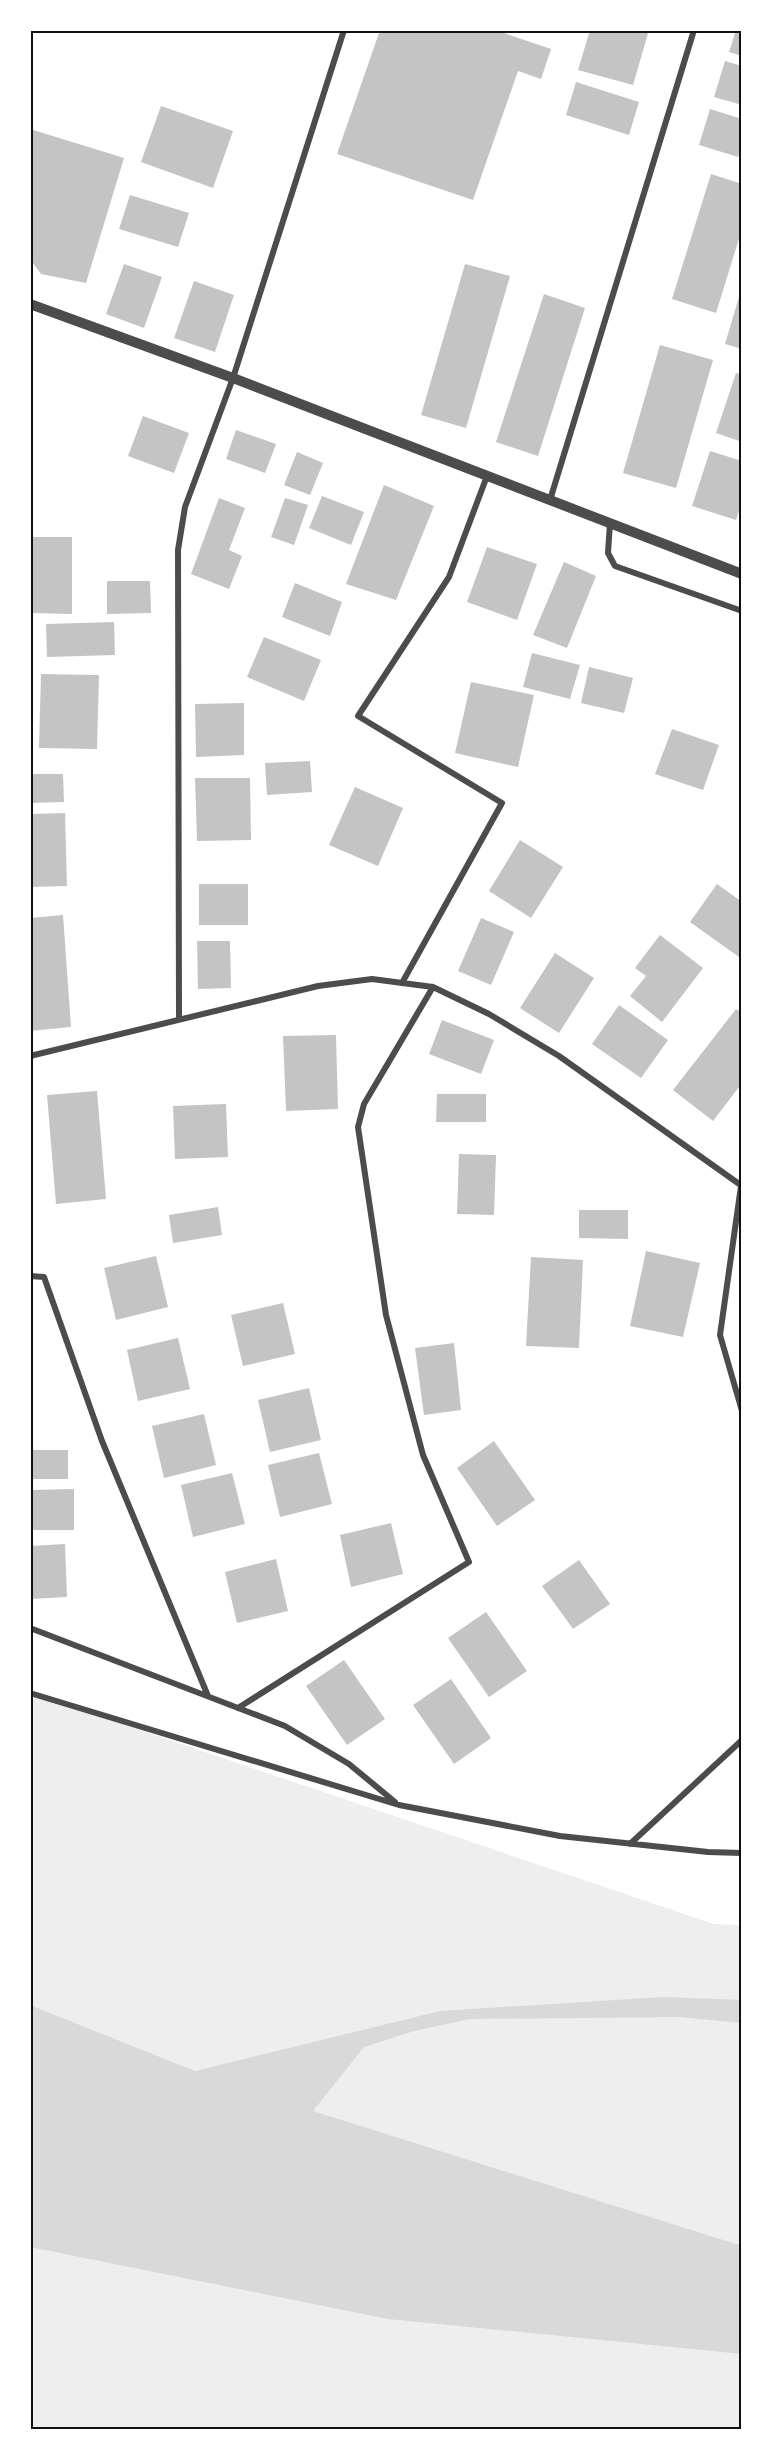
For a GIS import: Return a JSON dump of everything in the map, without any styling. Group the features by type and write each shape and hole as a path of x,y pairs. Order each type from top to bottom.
{"street":[{"path":"179,1019 178,550 185,507 233,378 344,30"},
{"path":"550,500 694,30"},
{"path":"30,304 233,378 742,574"},
{"path":"402,983 502,803 358,716 448,577 487,476"},
{"path":"610,523 608,553 615,566 742,611"},
{"path":"30,1056 318,986 372,979 433,987 489,1014 559,1056 741,1183 720,1335 742,1411"},
{"path":"238,1708 469,1562 423,1455 386,1315 358,1127 364,1104 433,987"},
{"path":"30,1276 44,1277 102,1441 208,1696"},
{"path":"30,1628 285,1726 349,1764 399,1805"},
{"path":"30,1693 399,1805 560,1836 742,1853"},
{"path":"630,1844 742,1740"}],"shaded area":[{"path":"30,1693 714,1924 742,1925 742,2430 30,2430"},
{"path":"663,1997 742,2000 742,2023 679,2017 470,2019 414,2031 364,2047 313,2111 742,2246 742,2354 388,2319 30,2247 30,2005 195,2071 440,2011"}],"building":[{"path":"380,30 495,30 551,49 541,79 518,71 473,200 337,154"},
{"path":"590,30 649,30 633,85 578,70"},
{"path":"736,30 742,30 742,56 729,52"},
{"path":"725,61 742,66 742,105 714,97"},
{"path":"576,82 639,102 629,135 566,115"},
{"path":"161,106 233,131 213,188 141,162"},
{"path":"710,109 742,119 742,144 738,157 699,145"},
{"path":"30,129 124,158 86,283 41,274 30,259"},
{"path":"711,174 742,184 742,229 716,313 672,299"},
{"path":"130,195 189,213 178,247 119,229"},
{"path":"124,264 162,277 144,328 106,314"},
{"path":"465,264 510,276 466,428 421,415"},
{"path":"194,281 234,295 215,352 174,338"},
{"path":"742,290 742,349 725,344"},
{"path":"544,294 585,308 538,456 496,442"},
{"path":"660,345 713,360 676,488 623,473"},
{"path":"736,373 742,375 742,442 716,433"},
{"path":"143,416 189,433 174,473 128,456"},
{"path":"236,430 276,444 265,473 226,459"},
{"path":"710,451 742,461 742,501 736,520 692,506"},
{"path":"297,452 323,463 310,495 284,485"},
{"path":"384,485 434,506 396,600 346,584"},
{"path":"322,496 364,512 351,545 309,528"},
{"path":"219,498 245,508 229,550 242,556 229,589 191,574"},
{"path":"285,498 308,505 294,545 271,537"},
{"path":"30,537 72,537 72,614 30,613"},
{"path":"487,547 537,564 517,620 467,602"},
{"path":"564,562 596,576 567,648 533,635"},
{"path":"107,581 150,581 151,613 107,614"},
{"path":"295,583 342,602 330,636 282,617"},
{"path":"114,622 115,655 47,657 46,624"},
{"path":"264,637 321,660 304,701 247,677"},
{"path":"532,653 580,665 570,699 523,687"},
{"path":"589,667 633,678 624,713 581,703"},
{"path":"41,674 99,675 97,749 39,748"},
{"path":"471,682 534,695 518,767 455,753"},
{"path":"244,703 244,755 196,757 195,704"},
{"path":"672,729 719,745 703,790 655,774"},
{"path":"310,761 312,792 267,795 265,763"},
{"path":"30,774 63,774 64,802 30,803"},
{"path":"195,778 250,778 251,840 197,841"},
{"path":"355,787 403,808 378,866 329,845"},
{"path":"65,813 67,886 30,887 30,814"},
{"path":"520,840 563,867 531,918 489,891"},
{"path":"199,884 248,884 248,925 199,925"},
{"path":"717,884 742,902 742,953 739,957 690,922"},
{"path":"63,915 71,1027 30,1031 30,918"},
{"path":"481,918 514,932 491,985 458,971"},
{"path":"660,935 703,968 662,1022 630,996 646,976 635,968"},
{"path":"197,941 230,941 231,988 198,989"},
{"path":"555,953 594,978 559,1033 520,1008"},
{"path":"619,1005 668,1040 641,1078 592,1044"},
{"path":"736,1009 742,1013 742,1083 713,1121 673,1090"},
{"path":"442,1020 494,1040 481,1074 429,1054"},
{"path":"336,1035 338,1109 286,1111 283,1036"},
{"path":"97,1091 106,1199 56,1204 47,1095"},
{"path":"437,1094 486,1094 486,1122 436,1122"},
{"path":"226,1104 228,1157 175,1159 173,1106"},
{"path":"459,1154 496,1155 494,1215 457,1214"},
{"path":"218,1207 222,1235 173,1243 169,1215"},
{"path":"579,1210 628,1210 628,1239 579,1238"},
{"path":"646,1251 700,1263 683,1337 630,1326"},
{"path":"156,1256 168,1307 116,1320 104,1268"},
{"path":"531,1257 583,1260 579,1348 526,1346"},
{"path":"283,1303 295,1354 243,1366 231,1315"},
{"path":"178,1338 190,1389 138,1401 127,1350"},
{"path":"454,1343 461,1410 424,1415 415,1348"},
{"path":"309,1388 321,1440 270,1452 258,1400"},
{"path":"204,1414 216,1465 164,1478 152,1426"},
{"path":"494,1441 535,1500 497,1526 457,1468"},
{"path":"30,1450 68,1450 68,1479 30,1479"},
{"path":"319,1453 332,1504 280,1517 268,1465"},
{"path":"232,1473 245,1524 193,1537 181,1485"},
{"path":"74,1489 74,1530 30,1530 30,1490"},
{"path":"391,1523 403,1574 351,1587 340,1535"},
{"path":"65,1544 67,1597 30,1599 30,1546"},
{"path":"276,1559 288,1611 237,1623 225,1572"},
{"path":"579,1560 610,1604 573,1629 542,1586"},
{"path":"486,1612 527,1671 489,1697 448,1638"},
{"path":"344,1660 385,1719 347,1745 306,1686"},
{"path":"451,1679 491,1738 454,1764 413,1705"}]}
